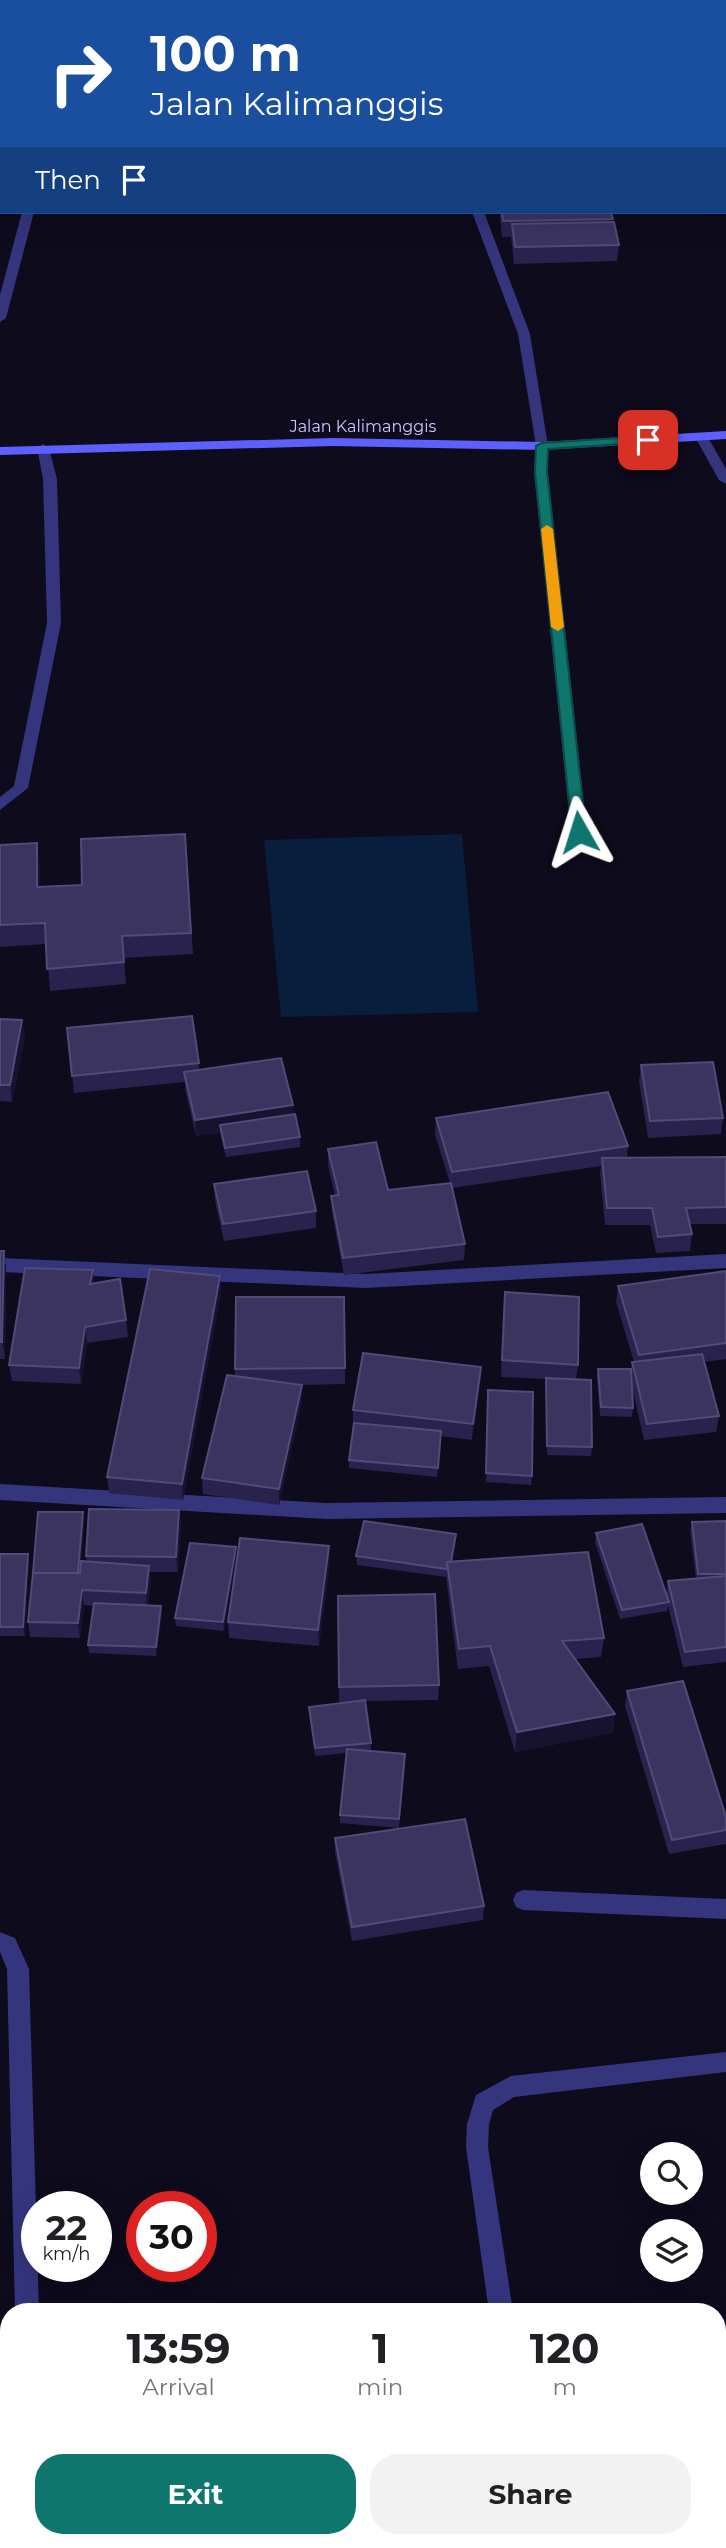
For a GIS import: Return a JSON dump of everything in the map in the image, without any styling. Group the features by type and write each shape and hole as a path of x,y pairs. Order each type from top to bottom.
{"main road":[{"name":"Jalan Kalimanggis","path":"0,451 333,442 542,446 726,435"}],"street":[{"path":"0,318 26,214"},
{"path":"479,214 524,334 542,446 541,472 579,832"},
{"path":"701,437 726,480"},
{"path":"0,805 21,788 54,623 50,479 43,448"},
{"path":"0,1265 366,1281 726,1261"},
{"path":"0,1492 326,1511 726,1505"},
{"path":"523,1900 726,1909"},
{"path":"0,1942 8,1945 19,1969 27,2303"},
{"path":"500,2303 477,2147 478,2124 484,2103 511,2087 726,2062"}],"water":[{"path":"462,834 478,1012 281,1017 264,840"}],"building":[{"path":"502,214 612,214 613,219 503,221"},
{"path":"614,222 619,245 515,247 512,224"},
{"path":"185,834 191,933 122,936 124,962 47,969 45,923 0,925 0,845 37,843 37,887 82,885 81,839"},
{"path":"192,1016 199,1063 72,1076 67,1028"},
{"path":"0,1019 22,1020 10,1085 0,1085"},
{"path":"281,1058 293,1105 195,1120 184,1072"},
{"path":"713,1062 723,1118 650,1121 641,1065"},
{"path":"608,1092 628,1146 452,1172 436,1118"},
{"path":"295,1114 300,1137 225,1148 220,1125"},
{"path":"376,1142 388,1190 451,1183 465,1244 343,1258 331,1196 339,1195 328,1149"},
{"path":"726,1157 726,1207 686,1208 692,1234 658,1237 652,1208 607,1208 602,1158"},
{"path":"307,1171 316,1211 223,1224 214,1184"},
{"path":"0,1251 4,1251 2,1342 0,1342"},
{"path":"25,1268 93,1270 90,1284 120,1279 126,1320 85,1327 79,1368 9,1365"},
{"path":"150,1269 220,1276 182,1484 107,1477"},
{"path":"726,1271 726,1343 639,1355 618,1286"},
{"path":"505,1292 579,1297 578,1365 502,1360"},
{"path":"236,1297 344,1297 345,1368 235,1369"},
{"path":"363,1353 481,1367 473,1424 353,1410"},
{"path":"702,1354 719,1416 647,1424 632,1362"},
{"path":"598,1369 631,1369 633,1408 601,1407"},
{"path":"227,1375 302,1385 279,1489 202,1478"},
{"path":"546,1378 591,1380 592,1447 547,1446"},
{"path":"488,1390 533,1392 532,1476 486,1473"},
{"path":"354,1423 441,1431 438,1468 349,1460"},
{"path":"89,1509 179,1510 176,1557 86,1556"},
{"path":"38,1512 83,1512 78,1573 33,1573"},
{"path":"364,1521 456,1534 451,1562 447,1562 447,1569 356,1556"},
{"path":"726,1521 726,1574 698,1574 692,1522"},
{"path":"642,1524 669,1602 622,1610 596,1533"},
{"path":"240,1538 329,1546 318,1630 228,1622"},
{"path":"190,1543 236,1547 223,1622 175,1618"},
{"path":"588,1552 604,1638 562,1641 615,1714 517,1732 490,1646 459,1649 447,1562"},
{"path":"0,1554 28,1554 23,1627 0,1627"},
{"path":"81,1561 149,1566 146,1593 82,1590 78,1623 28,1622 33,1573 80,1573"},
{"path":"726,1576 726,1647 685,1652 668,1581"},
{"path":"435,1594 439,1685 339,1687 338,1596"},
{"path":"94,1603 161,1606 156,1647 88,1645"},
{"path":"683,1681 726,1817 726,1830 672,1840 627,1691"},
{"path":"365,1700 371,1743 315,1748 309,1707"},
{"path":"347,1749 405,1754 399,1819 340,1815"},
{"path":"465,1819 484,1906 352,1927 335,1838"}],"slow traffic":[{"path":"547,529 558,627"}],"route":[{"path":"579,832 541,472 542,446 648,440"}]}
